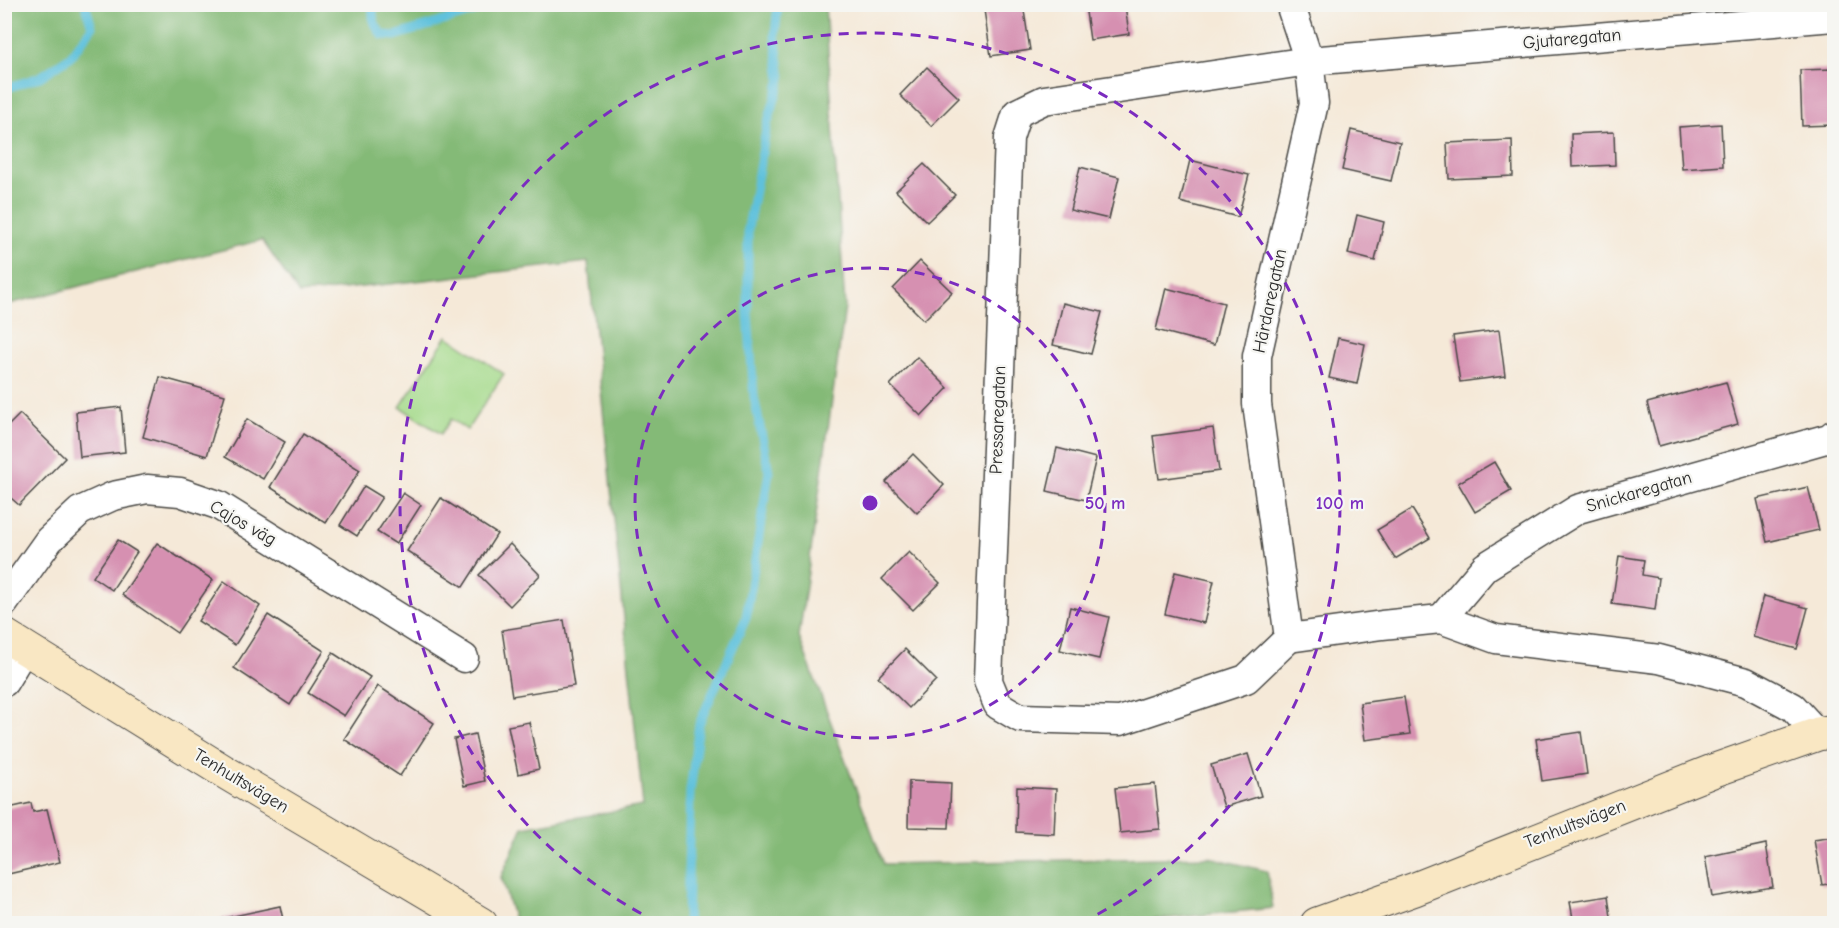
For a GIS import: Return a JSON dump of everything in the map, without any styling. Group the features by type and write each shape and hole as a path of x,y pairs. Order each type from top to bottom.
{"street":[{"name":"Härdaregatan","path":"1289,638 1257,404 1257,356 1314,103 1309,61 1290,4"},
{"name":"Gjutaregatan","path":"1309,61 1834,17"},
{"name":"Pressaregatan","path":"1289,638 1246,679 1120,722 1020,718 998,705 988,681 1009,138 1017,113 1044,100 1309,61"},
{"name":"Snickaregatan","path":"1441,619 1485,567 1578,509 1829,438 1834,434"},
{"name":"Cajos väg","path":"4,603 49,540 80,511 113,496 147,489 180,492 218,505 464,658"},
{"path":"1289,638 1441,619 1496,639 1659,659 1746,682 1793,707 1826,733"},
{"path":"4,682 15,641"},
{"name":"Tenhultsvägen","path":"15,641 228,774 481,924"},
{"name":"Tenhultsvägen","path":"1317,924 1415,889 1715,770 1826,733"}],"green space":[{"path":"5,4 825,5 845,307 799,637 884,864 1209,857 1267,871 1273,908 1109,924 515,923 501,877 523,827 643,806 588,262 299,294 262,240 5,305"},
{"path":"447,336 504,374 467,430 451,419 441,434 400,407"}],"building":[{"path":"1023,4 1030,50 991,56 984,10"},
{"path":"1085,5 1125,5 1129,34 1090,40"},
{"path":"927,67 959,98 931,126 900,95"},
{"path":"1834,69 1834,125 1802,126 1800,70"},
{"path":"1721,124 1723,166 1682,169 1679,127"},
{"path":"1351,130 1400,142 1391,181 1342,170"},
{"path":"1614,132 1615,165 1572,167 1571,134"},
{"path":"1512,140 1513,176 1449,179 1447,143"},
{"path":"1190,160 1249,175 1238,217 1180,202"},
{"path":"924,164 955,195 927,222 896,191"},
{"path":"1080,167 1119,177 1109,219 1070,210"},
{"path":"1357,215 1384,222 1375,261 1348,254"},
{"path":"920,261 952,292 924,320 893,289"},
{"path":"1166,288 1224,303 1214,345 1156,330"},
{"path":"1063,303 1102,312 1091,354 1053,345"},
{"path":"1499,330 1505,376 1460,382 1453,336"},
{"path":"1338,338 1365,344 1357,384 1329,378"},
{"path":"917,357 948,388 921,416 890,385"},
{"path":"160,377 225,395 207,456 143,437"},
{"path":"1726,382 1738,424 1659,446 1647,403"},
{"path":"121,407 125,452 80,457 76,412"},
{"path":"20,414 65,458 19,505 4,492 4,430"},
{"path":"247,419 285,442 263,479 225,457"},
{"path":"1213,428 1219,471 1159,479 1153,436"},
{"path":"303,434 360,470 326,523 270,487"},
{"path":"1057,448 1096,458 1086,500 1047,491"},
{"path":"913,454 944,485 917,513 886,482"},
{"path":"1494,462 1511,491 1475,512 1458,483"},
{"path":"364,486 382,497 357,536 340,525"},
{"path":"1808,487 1819,530 1767,542 1757,499"},
{"path":"403,493 421,505 396,544 377,532"},
{"path":"441,498 497,534 463,587 407,551"},
{"path":"1412,509 1430,538 1395,559 1377,530"},
{"path":"118,540 137,552 112,590 93,577"},
{"path":"157,543 213,580 177,633 122,595"},
{"path":"510,544 540,575 510,606 479,575"},
{"path":"909,552 940,583 913,610 882,579"},
{"path":"1619,556 1644,560 1642,575 1659,578 1655,610 1612,604"},
{"path":"1175,572 1214,581 1204,623 1165,614"},
{"path":"224,581 260,606 235,645 198,621"},
{"path":"1764,596 1808,608 1797,649 1753,637"},
{"path":"1070,607 1109,617 1099,659 1060,650"},
{"path":"268,615 324,651 290,705 234,668"},
{"path":"564,620 574,686 512,696 502,630"},
{"path":"905,649 936,680 909,708 878,677"},
{"path":"333,653 370,677 344,716 308,693"},
{"path":"378,686 434,723 400,776 344,739"},
{"path":"1404,697 1410,734 1365,740 1360,703"},
{"path":"529,722 539,769 518,774 508,726"},
{"path":"1581,732 1587,774 1542,781 1536,739"},
{"path":"475,734 485,781 464,786 454,739"},
{"path":"1248,754 1261,796 1224,807 1211,765"},
{"path":"909,781 951,783 949,828 908,827"},
{"path":"1155,784 1160,829 1120,833 1115,788"},
{"path":"1017,787 1056,789 1054,834 1016,832"},
{"path":"31,803 33,812 47,809 60,862 4,875 4,809"},
{"path":"1834,837 1834,883 1822,885 1814,840"},
{"path":"1766,844 1773,887 1712,897 1705,857"},
{"path":"1608,896 1612,924 1574,924 1570,902"},
{"path":"280,906 284,924 215,924 215,920"}],"waterway":[{"path":"4,89 40,77 70,57 92,27 85,4"},
{"path":"374,4 373,17 379,31 382,35 395,36 498,4"},
{"path":"687,924 690,792 699,724 746,618 769,472 754,397 748,313 748,228 767,125 781,79 775,35 778,4"}]}
